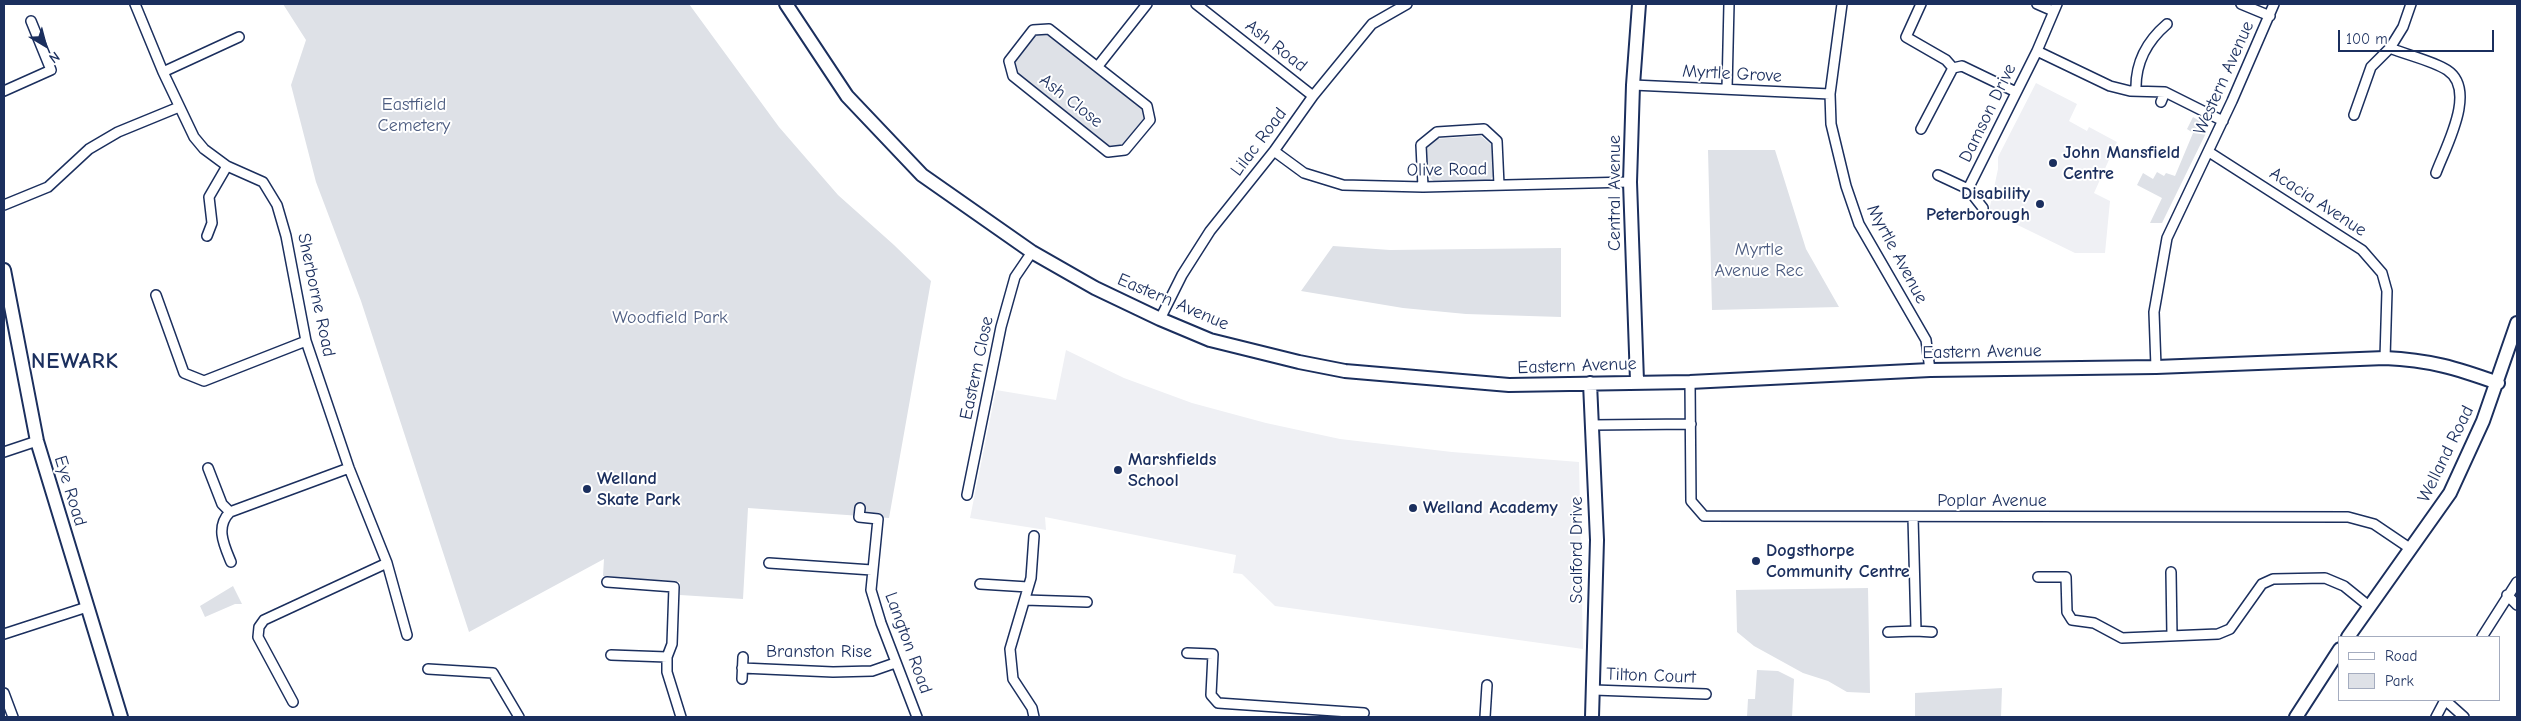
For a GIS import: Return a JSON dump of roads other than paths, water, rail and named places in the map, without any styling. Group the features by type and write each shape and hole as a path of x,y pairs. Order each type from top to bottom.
{"street":[{"name":"Sherborne Road","path":"135,4 163,72 194,137 204,149 227,166 263,182 277,205 286,236 306,341 349,468 388,563 407,635"},
{"name":"Eastern Avenue","path":"786,4 847,96 922,175 1032,252 1095,288 1160,320 1210,340 1345,371 1509,385 1637,381 1690,382 1930,370 2156,367 2385,358 2421,360 2450,366 2498,383"},
{"path":"1098,66 1147,4"},
{"name":"Ash Road","path":"1196,4 1313,96"},
{"name":"Lilac Road","path":"1160,320 1182,275 1210,231 1274,151 1313,96 1372,24 1407,4"},
{"name":"Central Avenue","path":"1637,381 1630,182 1633,86 1639,4"},
{"path":"1727,90 1729,4"},
{"name":"Myrtle Avenue","path":"1842,4 1830,94 1831,124 1846,186 1859,224 1926,340 1930,370"},
{"path":"1921,4 1906,37 1946,60 1953,68"},
{"path":"2037,4 2055,8"},
{"path":"2241,4 2270,16"},
{"name":"Western Avenue","path":"2156,367 2154,312 2167,238 2223,122 2274,4"},
{"path":"2354,115 2371,67 2390,48 2403,27 2411,4"},
{"name":"Damson Drive","path":"1968,189 2037,51 2055,8"},
{"path":"4,91 51,70 31,21"},
{"path":"2136,91 2137,68 2156,34 2167,24"},
{"name":"Ash Close","path":"1049,29 1098,66 1147,106 1150,120 1125,150 1108,152 1013,76 1009,61 1033,30 1049,29"},
{"path":"163,72 239,37"},
{"path":"2390,48 2448,71 2460,89 2460,111 2436,173"},
{"name":"Damson Drive","path":"2037,51 2110,86 2136,91 2165,92 2223,122"},
{"path":"1921,129 1953,68 1962,66 2016,92"},
{"name":"Myrtle Grove","path":"1633,86 1830,94"},
{"path":"2161,102 2165,92"},
{"path":"4,205 48,187 90,149 118,132 179,107"},
{"path":"1423,187 1421,145 1437,132 1484,129 1498,141 1499,185"},
{"name":"Olive Road","path":"1274,151 1304,173 1334,184 1423,187 1630,182"},
{"name":"Acacia Avenue","path":"2209,152 2362,250 2382,273 2388,291 2385,358"},
{"path":"207,236 212,223 209,197 227,166"},
{"path":"1938,175 1968,189 1983,208"},
{"name":"Eastern Close","path":"968,495 1001,327 1015,277 1032,252"},
{"name":"Eye Road","path":"4,270 37,441 121,717"},
{"path":"156,295 184,373 204,381 306,341"},
{"name":"Welland Road","path":"2349,636 2446,500 2498,383 2517,323"},
{"name":"Poplar Avenue","path":"1690,382 1691,501 1704,516 2348,517 2374,524 2411,549"},
{"name":"Scalford Drive","path":"1590,383 1597,540 1592,717"},
{"path":"1592,426 1691,424"},
{"path":"4,452 37,441"},
{"path":"208,468 222,504 230,512"},
{"path":"232,562 222,540 225,516 230,512 349,468"},
{"name":"Langton Road","path":"860,508 859,517 878,519 876,560 872,570 871,590 895,663 917,717"},
{"path":"1913,516 1916,631"},
{"path":"1034,536 1031,578 1010,649 1013,679 1032,708 1034,717"},
{"path":"293,702 258,637 259,627 264,620 388,563"},
{"path":"769,563 872,570"},
{"path":"2170,572 2172,636"},
{"path":"2038,577 2066,577 2068,623 2094,623 2122,638 2218,634 2230,629 2262,584 2273,579 2325,578 2344,586 2370,607"},
{"path":"608,582 674,587 672,644 668,657 667,672 681,717"},
{"path":"2483,636 2517,582"},
{"path":"980,584 1028,587"},
{"path":"2507,595 2517,605"},
{"path":"1025,600 1087,602"},
{"path":"4,634 87,606"},
{"path":"1888,632 1932,632"},
{"path":"2296,717 2338,652"},
{"path":"1187,653 1213,654 1211,695 1218,703 1282,712 1364,713"},
{"path":"611,655 668,657"},
{"name":"Branston Rise","path":"742,679 743,657"},
{"name":"Branston Rise","path":"742,668 833,672 872,671 895,663"},
{"path":"428,669 493,673 519,717"},
{"path":"1485,717 1488,685"},
{"name":"Tilton Court","path":"1594,690 1706,694"},
{"path":"4,693 13,717"},
{"path":"2436,717 2444,701"},
{"path":"2446,701 2464,717"}],"place":[{"name":"John Mansfield Centre","path":"2053,163"},
{"name":"Disability Peterborough","path":"2040,204"},
{"name":"Marshfields School","path":"1118,470"},
{"name":"Welland Skate Park","path":"587,489"},
{"name":"Welland Academy","path":"1413,508"},
{"name":"Dogsthorpe Community Centre","path":"1756,561"}],"district":[{"name":"NEWARK","path":"75,362"}],"park label":[{"name":"Eastfield Cemetery","path":"414,115"},
{"name":"Myrtle Avenue Rec","path":"1759,260"},
{"name":"Woodfield Park","path":"670,318"}]}
